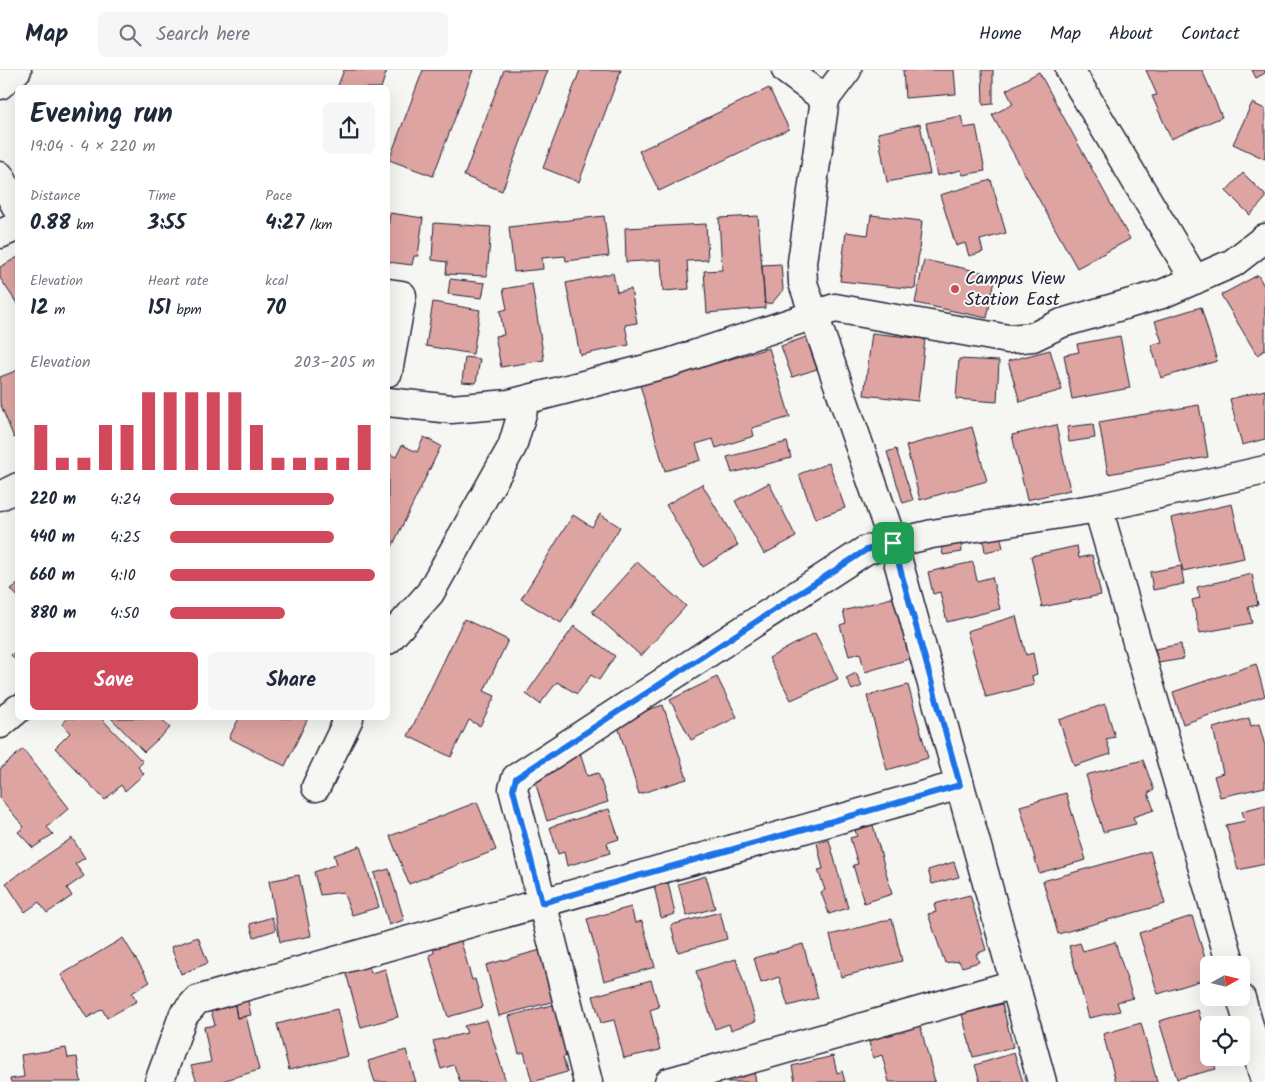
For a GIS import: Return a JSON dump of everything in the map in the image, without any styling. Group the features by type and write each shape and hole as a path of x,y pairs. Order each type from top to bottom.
{"street":[{"path":"0,85 17,70"},
{"path":"786,70 825,98"},
{"path":"847,70 825,98 802,262 803,284 893,543 1042,1082"},
{"path":"1070,70 1195,280"},
{"path":"0,176 15,204"},
{"path":"0,234 15,227"},
{"path":"390,402 452,409 509,404 669,363 834,308 1008,339 1033,337 1062,323 1162,294 1195,280 1233,263 1265,238"},
{"path":"390,293 402,295 390,361"},
{"path":"390,638 430,593 512,447 526,400"},
{"path":"588,1082 513,789 516,778 866,550 932,534 1098,508 1265,470"},
{"path":"0,496 15,488"},
{"path":"1098,508 1228,956"},
{"path":"0,724 15,712"},
{"path":"316,787 348,720"},
{"path":"159,1082 184,1016 197,1000 960,785"},
{"path":"669,1082 1015,984"},
{"path":"1243,1006 1265,1081"}],"building":[{"path":"344,70 387,70 382,85 338,85"},
{"path":"423,70 473,70 433,176 390,160"},
{"path":"504,70 548,70 502,191 464,176"},
{"path":"580,70 621,70 579,182 543,168"},
{"path":"903,70 954,70 956,94 905,98"},
{"path":"982,70 993,70 993,104 983,105"},
{"path":"1146,70 1202,70 1222,117 1171,139 1152,96 1157,95"},
{"path":"1252,70 1265,70 1265,73 1256,78"},
{"path":"1039,72 1130,239 1077,268 992,115 1013,104 1006,90"},
{"path":"769,88 789,129 659,191 639,151"},
{"path":"1252,103 1265,109 1265,159 1233,144"},
{"path":"961,116 964,128 976,126 985,171 963,175 961,170 937,176 926,123"},
{"path":"920,124 930,174 887,182 878,133"},
{"path":"1243,173 1265,195 1265,199 1250,215 1226,191"},
{"path":"991,180 1006,233 980,240 983,252 969,256 965,243 956,246 940,195"},
{"path":"390,213 423,218 418,256 414,256 412,265 390,262"},
{"path":"871,215 922,221 915,289 840,281 846,232 868,235"},
{"path":"604,216 609,256 566,261 565,256 542,258 543,269 514,272 509,227"},
{"path":"758,216 765,308 707,313 704,271 722,270 719,218"},
{"path":"434,223 491,227 487,276 446,274 447,262 432,260"},
{"path":"706,224 708,260 687,261 689,289 663,291 661,260 626,262 625,228"},
{"path":"15,259 15,300 0,278 0,267"},
{"name":"Campus View Station East","path":"924,260 996,275 987,318 915,303"},
{"path":"781,264 783,290 772,303 765,304 762,265"},
{"path":"613,273 617,292 631,289 637,323 625,325 629,345 580,355 566,283"},
{"path":"1258,275 1265,288 1265,350 1257,355 1221,295"},
{"path":"450,279 485,283 482,298 448,294"},
{"path":"532,284 544,360 501,367 495,336 504,335 500,311 507,309 503,289"},
{"path":"433,302 480,310 473,354 426,346"},
{"path":"1201,307 1217,361 1161,378 1151,345 1162,342 1155,321"},
{"path":"872,333 925,339 918,401 864,395"},
{"path":"1120,336 1130,388 1072,399 1064,355 1079,352 1077,344"},
{"path":"806,337 817,369 792,377 781,346"},
{"path":"769,348 790,417 752,428 754,436 716,448 713,439 696,444 701,460 665,471 640,385"},
{"path":"1050,350 1062,390 1020,402 1008,361"},
{"path":"465,357 480,359 476,383 462,382"},
{"path":"959,359 999,361 997,402 956,399"},
{"path":"15,371 14,438 0,403 0,377"},
{"path":"1265,390 1265,439 1242,445 1230,399"},
{"path":"1199,405 1208,457 1108,474 1099,422"},
{"path":"1093,424 1095,438 1069,442 1067,427"},
{"path":"1056,425 1070,490 1027,500 1012,435"},
{"path":"972,427 987,481 920,500 906,446"},
{"path":"424,437 441,446 390,551 390,454 396,457 402,445 417,452"},
{"path":"787,442 791,458 732,473 727,457"},
{"path":"896,449 913,500 903,503 887,452"},
{"path":"829,463 845,508 815,519 799,474"},
{"path":"769,483 796,537 764,554 735,501"},
{"path":"702,484 738,545 703,567 666,505"},
{"path":"1232,504 1244,558 1183,571 1171,518"},
{"path":"600,514 620,527 561,623 521,599 573,515 592,527"},
{"path":"1000,535 1003,548 985,552 983,538"},
{"path":"961,541 962,552 943,555 941,545"},
{"path":"1077,546 1079,558 1092,555 1101,595 1042,607 1031,556"},
{"path":"637,562 686,606 641,656 592,612"},
{"path":"973,562 977,581 992,577 1000,609 947,622 940,592 933,594 928,572"},
{"path":"1181,566 1184,584 1153,590 1150,572"},
{"path":"1252,574 1258,605 1248,607 1252,623 1200,633 1192,600 1200,598 1197,587"},
{"path":"899,596 916,657 865,672 860,653 849,656 840,625 846,623 843,611"},
{"path":"1016,616 1026,655 1033,653 1037,674 1032,676 1034,685 986,697 967,631"},
{"path":"464,619 508,640 484,691 495,696 480,726 469,720 451,757 408,736"},
{"path":"574,626 615,656 599,680 591,675 577,694 557,682 540,704 526,694"},
{"path":"815,633 838,679 791,700 769,658"},
{"path":"1181,644 1183,659 1158,663 1155,649"},
{"path":"15,651 15,660 11,655"},
{"path":"1256,664 1265,696 1183,724 1173,692"},
{"path":"856,673 862,686 852,690 846,678"},
{"path":"717,677 737,717 691,740 670,700"},
{"path":"908,685 928,758 887,770 867,696"},
{"path":"1105,704 1115,737 1106,739 1111,754 1074,766 1059,720"},
{"path":"663,705 687,779 639,794 616,720"},
{"path":"1249,718 1251,726 1259,724 1265,746 1265,787 1220,797 1214,776 1223,773 1213,728"},
{"path":"66,720 103,720 143,762 138,767 144,774 125,791 121,785 105,800 55,748 70,733 62,724"},
{"path":"113,720 163,720 170,728 144,752"},
{"path":"238,720 307,720 285,766 229,738"},
{"path":"23,749 69,808 47,827 53,834 33,848 18,832 24,827 0,798 0,769"},
{"path":"580,752 587,776 598,773 608,802 547,821 533,775 557,768 555,760"},
{"path":"1143,760 1154,790 1148,793 1154,810 1133,817 1136,824 1103,832 1086,775"},
{"path":"1066,793 1086,860 1039,873 1020,806"},
{"path":"477,802 496,850 409,884 390,836"},
{"path":"1265,805 1265,864 1238,870 1226,825 1245,821 1242,811"},
{"path":"609,809 619,839 607,843 610,853 567,866 564,852 558,854 550,827"},
{"path":"873,825 892,894 864,903 853,865 858,864 850,838 857,836 855,830"},
{"path":"72,838 85,858 75,864 84,876 67,888 72,896 47,913 39,902 25,912 6,883"},
{"path":"829,840 848,908 829,914 821,892 825,890 818,870 823,869 817,843"},
{"path":"360,846 379,907 352,915 343,892 320,895 314,872 337,864 334,855"},
{"path":"1150,851 1165,904 1058,934 1043,881"},
{"path":"954,862 959,877 932,884 928,870"},
{"path":"389,869 404,920 389,925 374,873"},
{"path":"299,875 311,936 280,942 269,881"},
{"path":"706,876 715,908 687,916 678,884"},
{"path":"668,882 675,914 661,918 654,885"},
{"path":"970,895 986,950 976,954 979,962 962,967 959,961 945,963 928,914 936,912 934,904"},
{"path":"631,907 635,923 642,921 655,967 604,981 587,919"},
{"path":"720,912 727,939 678,952 671,925"},
{"path":"1192,916 1204,956 1200,956 1200,981 1158,994 1139,933"},
{"path":"272,917 276,930 254,937 250,924"},
{"path":"892,919 902,961 841,977 830,935"},
{"path":"198,937 208,963 181,974 171,947"},
{"path":"123,938 150,982 132,993 137,1001 107,1018 102,1009 87,1018 61,975"},
{"path":"460,938 472,980 475,979 483,1007 448,1017 429,955 434,953 433,947"},
{"path":"1115,942 1133,998 1117,1002 1120,1011 1089,1018 1069,946 1080,943 1083,951"},
{"path":"803,944 818,998 788,1006 779,977 761,983 754,958"},
{"path":"548,948 562,999 499,1016 486,965"},
{"path":"736,959 756,1021 731,1030 729,1024 715,1029 696,971"},
{"path":"369,966 371,973 385,969 398,1017 361,1027 346,973"},
{"path":"651,980 659,1007 650,1010 660,1050 624,1058 614,1020 601,1023 593,996"},
{"path":"247,997 251,1015 237,1018 234,1000"},
{"path":"556,1004 571,1055 563,1057 567,1072 532,1082 524,1052 519,1054 509,1016"},
{"path":"1002,1004 1013,1047 973,1057 962,1014"},
{"path":"235,1005 237,1018 246,1016 259,1070 219,1082 197,1082 191,1066 211,1062 204,1027 215,1025 211,1011"},
{"path":"337,1009 348,1056 289,1070 277,1024"},
{"path":"1198,1010 1200,1017 1200,1066 1215,1066 1216,1069 1177,1079 1159,1021"},
{"path":"487,1020 506,1082 460,1082 454,1065 441,1069 433,1041 467,1033 464,1026"},
{"path":"1141,1023 1157,1082 1116,1082 1103,1034"},
{"path":"920,1025 935,1082 889,1082 882,1055 873,1058 868,1038"},
{"path":"66,1048 68,1058 77,1057 81,1082 11,1082 10,1079 24,1077 21,1055"},
{"path":"406,1050 416,1082 375,1082 368,1061"},
{"path":"1014,1053 1023,1082 980,1082 975,1065"},
{"path":"833,1056 837,1073 842,1071 845,1082 795,1082 792,1066"},
{"path":"754,1072 756,1082 722,1082"}],"place":[{"name":"Campus View Station East","path":"955,289"}],"route":[{"path":"893,543 960,785 879,806 542,903 513,789 516,778 866,550 893,543"}]}
